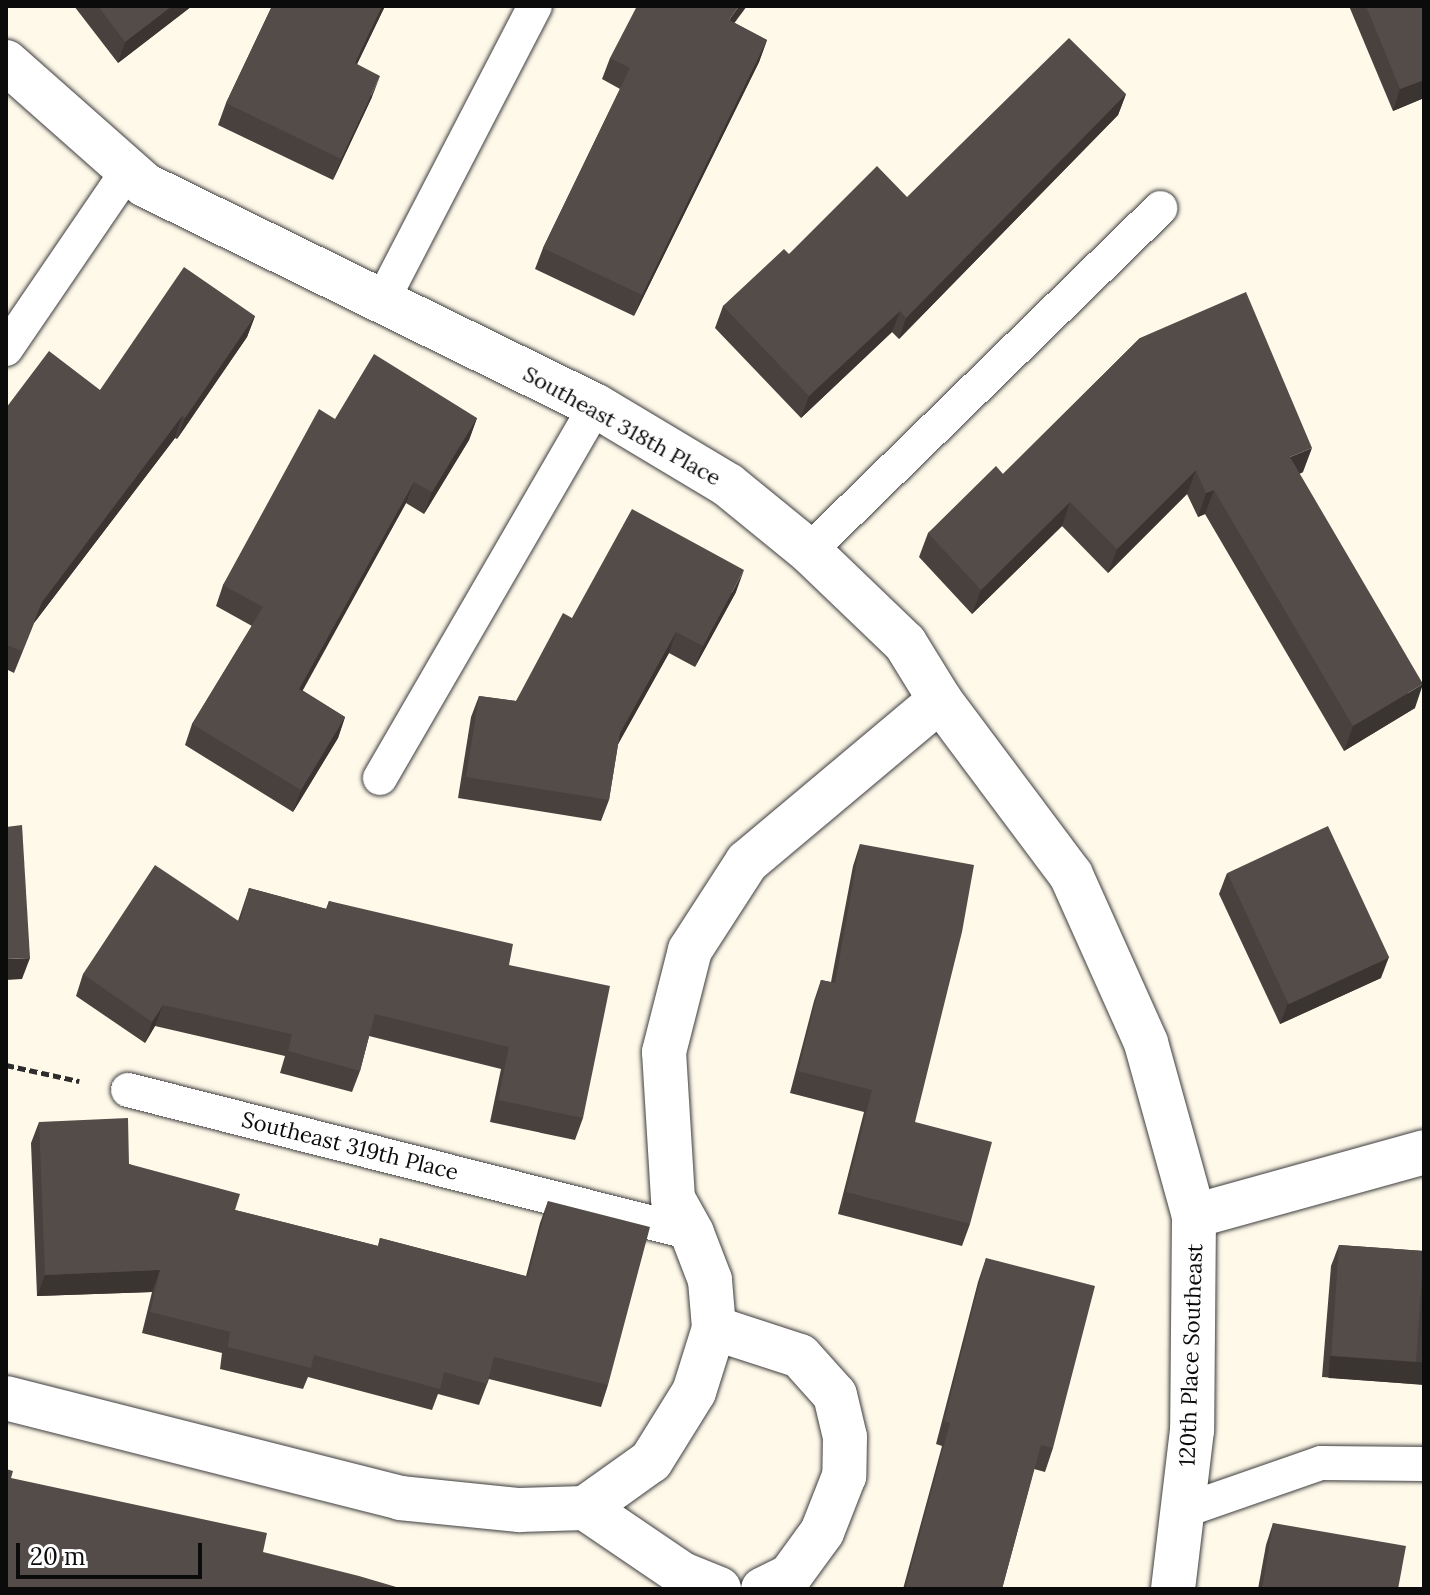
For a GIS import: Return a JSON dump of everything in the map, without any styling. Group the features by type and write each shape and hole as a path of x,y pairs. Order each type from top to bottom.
{"street":[{"name":"Southeast 318th Place","path":"6,62 145,185 596,406 728,485 809,551 905,643 940,700 1071,875 1146,1043 1194,1216"},
{"path":"6,1398 400,1498 519,1510 585,1508 651,1461 694,1392 714,1328 710,1280 692,1233 673,1199 664,1052 690,950 747,862 940,700"},
{"path":"1194,1216 1424,1152"},
{"name":"120th Place Southeast","path":"1173,1589 1192,1430 1194,1216"},
{"path":"714,1328 800,1356 835,1395 845,1437 844,1476 822,1532 790,1576 763,1589"},
{"path":"585,1508 682,1574 719,1589"}],"lane":[{"path":"382,301 535,6"},
{"path":"6,349 128,170"},
{"path":"809,551 1160,208"},
{"path":"380,778 596,406"},
{"name":"Southeast 319th Place","path":"128,1090 692,1233"},
{"path":"1183,1511 1321,1463 1424,1464"}],"path":[{"path":"6,1065 128,1090"}],"building":[{"path":"98,6 172,6 125,42"},
{"path":"272,6 382,6 355,63 380,76 341,159 226,103"},
{"path":"637,6 739,6 729,20 767,40 642,295 543,248 630,68 610,58"},
{"path":"1366,6 1424,6 1424,80 1400,89"},
{"path":"1069,38 1126,94 906,318 900,311 809,396 723,306 784,249 789,254 877,166 907,197"},
{"path":"184,267 255,316 185,418 182,416 42,602 22,651 6,645 6,408 49,351 100,390"},
{"path":"1246,292 1312,448 1290,457 1423,684 1353,726 1214,490 1206,493 1196,470 1117,549 1070,502 981,590 928,533 996,466 1003,474 1140,338"},
{"path":"374,354 477,418 432,492 414,482 299,689 345,717 301,790 192,724 263,607 223,585 319,409 335,419"},
{"path":"632,509 744,570 703,646 676,632 620,733 609,800 466,777 479,696 516,701 563,613 572,618"},
{"path":"22,825 30,958 6,959 6,827"},
{"path":"1328,826 1389,957 1289,1004 1227,873"},
{"path":"860,844 974,865 962,932 915,1122 992,1142 970,1224 846,1192 872,1090 798,1071 821,980 835,983"},
{"path":"155,865 240,922 249,888 327,909 329,901 513,944 509,965 610,986 583,1118 498,1100 509,1047 375,1014 360,1071 288,1051 292,1034 163,1005 152,1022 83,974"},
{"path":"128,1118 129,1164 240,1194 235,1210 378,1246 380,1238 528,1277 548,1201 650,1227 608,1385 494,1357 487,1384 444,1372 440,1389 314,1355 311,1368 228,1347 230,1332 150,1312 160,1270 45,1275 39,1122"},
{"path":"1339,1245 1424,1251 1416,1362 1331,1356"},
{"path":"986,1258 1095,1286 1053,1448 1041,1445 1002,1589 905,1589 950,1423 944,1421"},
{"path":"6,1469 13,1471 11,1478 267,1533 263,1552 403,1589 6,1589"},
{"path":"1273,1523 1406,1546 1398,1589 1262,1589"}]}
